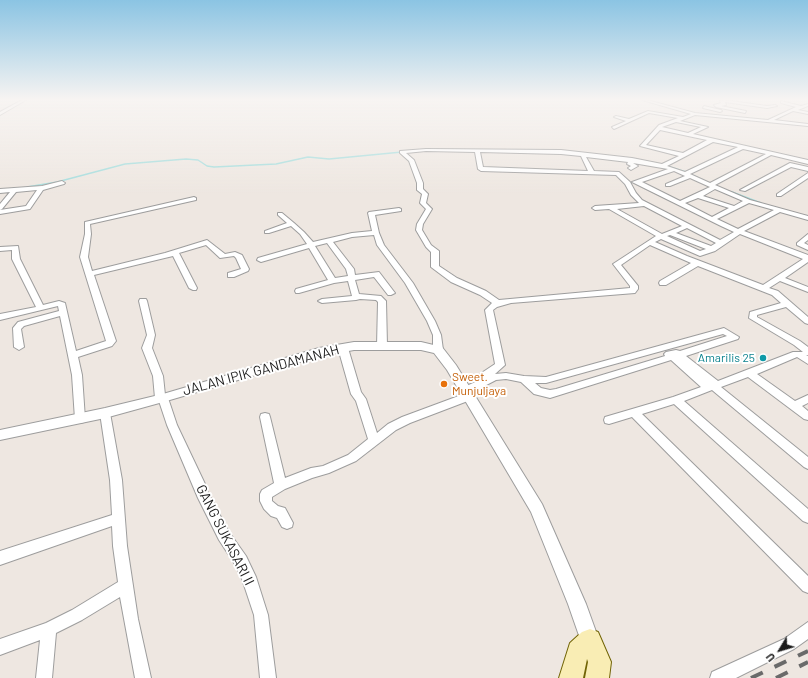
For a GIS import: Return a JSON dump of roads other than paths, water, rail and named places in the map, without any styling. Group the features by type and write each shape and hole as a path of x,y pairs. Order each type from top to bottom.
{"main road":[{"path":"571,678 578,651 590,640 600,662 597,678"}],"street":[{"path":"656,132 642,146 683,155"},
{"path":"674,132 808,162"},
{"path":"688,135 696,132"},
{"path":"663,165 712,140"},
{"path":"668,185 687,174 743,147"},
{"path":"498,303 483,293 454,280 435,267 435,251 428,246 418,230 429,209 423,202 425,194 420,190 420,183 411,160 402,152 426,150 476,150 582,154 663,165 748,201 808,218"},
{"path":"476,150 480,169 616,172 628,183 633,194 644,204 720,243"},
{"path":"681,203 698,196 712,185 770,153"},
{"path":"582,154 592,172"},
{"path":"631,168 635,166 630,164 632,160"},
{"path":"743,190 790,164 801,160"},
{"path":"790,164 808,169"},
{"path":"628,183 638,182 674,170"},
{"path":"780,195 808,175"},
{"path":"638,182 738,232 808,259"},
{"path":"0,191 42,188 62,183"},
{"path":"0,212 27,208 40,190"},
{"path":"0,208 13,192"},
{"path":"698,196 735,208"},
{"path":"74,355 109,344 111,341 84,257 88,234 87,223 194,199"},
{"path":"712,219 748,201"},
{"path":"595,208 611,208 644,204"},
{"path":"611,208 624,217 696,253 702,254 738,232 779,210"},
{"path":"399,210 372,213 376,233 381,245 409,283 431,321 437,335 438,350 447,359 537,509 577,604 590,640"},
{"path":"280,214 302,233 333,281"},
{"path":"267,232 292,224"},
{"path":"466,391 500,365 489,310 498,303 632,291 634,286 617,264 662,236 687,226"},
{"path":"262,260 311,245 352,235 376,233"},
{"path":"671,233 712,249"},
{"path":"808,236 799,244 808,248"},
{"path":"329,241 350,269 356,296"},
{"path":"89,274 175,253 194,245 208,242 223,256 235,254 239,257 245,269 244,271 231,275"},
{"path":"651,243 697,263 776,293 808,321"},
{"path":"0,249 13,246 16,247 16,259 41,308"},
{"path":"175,253 193,288"},
{"path":"764,288 808,259"},
{"path":"663,283 697,263"},
{"path":"129,264 131,273"},
{"path":"299,291 351,277 378,274 391,293"},
{"path":"779,278 808,290"},
{"path":"322,301 355,298 356,296 378,298 382,301 382,346"},
{"name":"GANG SUKASARI II","path":"143,301 151,335 147,348 158,376 161,398 202,494 224,536 241,561 249,577 261,616 268,678"},
{"path":"0,318 60,303 62,305 74,355 80,419"},
{"path":"787,304 753,314 753,318 797,343 808,352"},
{"path":"19,347 18,328 21,324 63,313"},
{"path":"287,522 281,512 275,512 266,501 266,494 281,485 325,470 352,458 392,427 494,377 506,376 546,380 724,331 736,337 556,393 543,393 524,379"},
{"path":"797,343 808,339"},
{"name":"JALAN IPIK GANDAMANAH","path":"0,435 105,413 319,352 343,348 382,346 421,346 438,350"},
{"path":"343,348 356,394 362,399 374,441"},
{"path":"665,348 808,464"},
{"path":"609,420 676,400 796,354 802,355 808,361"},
{"path":"749,373 808,416"},
{"path":"556,377 568,389"},
{"path":"794,406 808,399"},
{"path":"676,400 808,517"},
{"path":"633,412 808,586"},
{"path":"105,413 116,480 120,546 131,619 143,678"},
{"path":"265,416 281,485"},
{"path":"0,558 119,518"},
{"path":"0,647 49,629 77,615 126,586"},
{"path":"44,678 49,629"},
{"path":"718,678 789,644 808,630"}],"waterway":[{"path":"27,187 57,182 125,164 186,159 198,160 207,166 214,167 276,164 308,157 329,159 402,152"},
{"path":"664,165 686,172 711,184"},
{"path":"732,192 761,203"}],"railway":[{"path":"751,678 808,651"},
{"path":"776,678 808,662"}],"place":[{"name":"Amarilis 25","path":"763,358"},
{"name":"Sweet. Munjuljaya","path":"444,384"}]}
